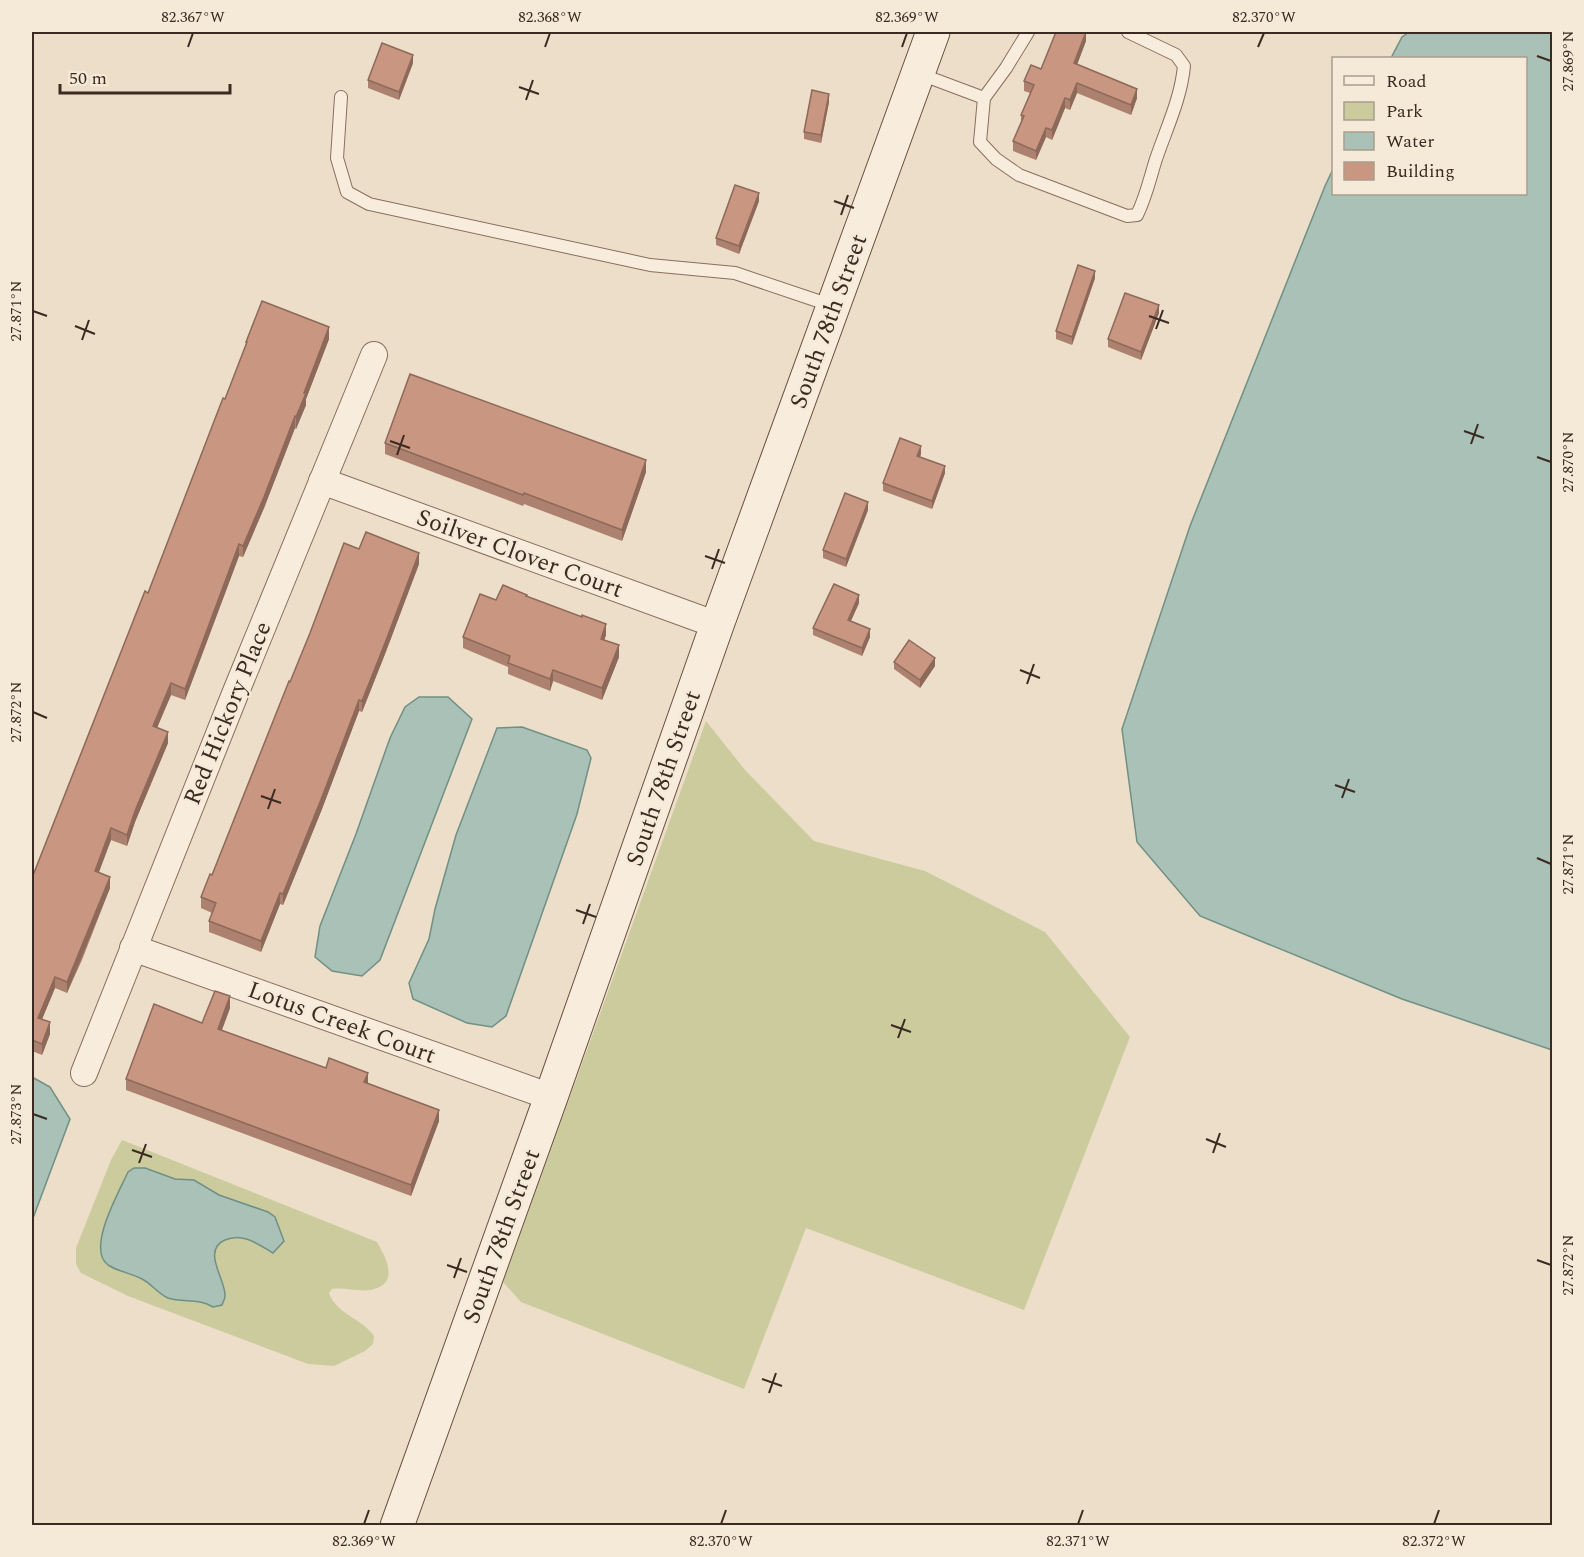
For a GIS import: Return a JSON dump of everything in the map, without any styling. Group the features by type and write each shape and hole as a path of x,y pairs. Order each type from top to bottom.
{"street":[{"name":"South 78th Street","path":"397,1526 717,625 933,32"},
{"name":"Red Hickory Place","path":"84,1072 374,355"},
{"name":"Soilver Clover Court","path":"322,481 717,625"},
{"name":"Lotus Creek Court","path":"134,948 551,1097"}],"lane":[{"path":"1028,32 984,98 980,142 996,159 1019,175 1127,216 1137,215 1144,201 1156,159 1182,87 1184,66 1176,55 1128,32"},
{"path":"919,74 984,98"},
{"path":"341,97 337,158 347,192 369,204 650,265 735,273 834,306"}],"green space":[{"path":"706,721 745,770 814,841 925,871 1045,932 1130,1037 1024,1310 806,1228 744,1389 521,1302 503,1282"},
{"path":"122,1140 377,1242 388,1268 387,1281 374,1289 332,1289 329,1293 344,1312 369,1330 374,1336 373,1344 365,1351 334,1366 308,1364 128,1296 81,1273 76,1264 76,1248 111,1160","holes":["145,1168 175,1179 194,1180 219,1195 268,1212 273,1253 239,1236 229,1238 217,1245 214,1254 215,1265 225,1296 213,1307 206,1302 166,1297 143,1279"]}],"water":[{"path":"1409,32 1552,32 1552,1050 1402,999 1200,916 1137,842 1122,729 1190,526 1332,171 1332,195 1527,195 1527,57 1392,57 1402,37"},
{"path":"419,697 448,697 472,719 380,960 362,976 332,971 315,957 320,926 390,738 405,707"},
{"path":"522,727 587,750 591,758 577,814 506,1016 492,1027 467,1023 413,999 409,983 429,939 456,835 497,728"},
{"path":"32,1077 50,1087 70,1119 32,1221"},
{"path":"134,1168 145,1168 175,1179 194,1180 219,1195 268,1212 275,1217 284,1241 273,1253 256,1243 238,1237 225,1240 218,1245 215,1258 224,1289 225,1297 222,1305 213,1307 202,1302 168,1298 142,1279 108,1265 102,1257 102,1234 106,1220 128,1172"}],"building":[{"path":"1056,32 1086,32 1074,63 1137,89 1131,105 1077,83 1070,100 1065,98 1052,130 1046,128 1036,151 1013,141 1034,85 1024,81 1031,65 1041,69"},
{"path":"382,43 413,55 399,92 368,80"},
{"path":"812,90 829,94 821,135 804,132"},
{"path":"735,185 759,193 739,246 716,238"},
{"path":"1078,265 1095,271 1072,337 1056,331"},
{"path":"1125,293 1159,305 1141,352 1108,339"},
{"path":"262,301 329,327 304,393 306,393 264,497 243,546 239,544 185,689 171,683 153,726 168,732 127,835 111,828 95,871 110,877 67,982 55,977 38,1018 50,1022 42,1044 32,1040 32,878 145,591 148,593"},
{"path":"410,374 646,460 622,530 385,443"},
{"path":"900,438 921,446 917,456 945,466 932,501 883,483"},
{"path":"845,493 868,502 846,559 823,550"},
{"path":"366,532 419,553 362,701 359,700 283,894 280,893 261,941 209,921 216,903 201,897 310,633 344,543 359,549"},
{"path":"834,584 859,595 848,620 870,629 862,648 813,628"},
{"path":"503,585 526,596 606,624 601,639 619,645 602,688 553,670 550,679 508,663 510,656 463,637 480,594 496,600"},
{"path":"909,640 935,658 920,680 894,662"},
{"path":"215,991 230,996 218,1029 326,1068 329,1058 368,1073 364,1082 439,1110 411,1185 126,1079 154,1004 202,1023"}]}
